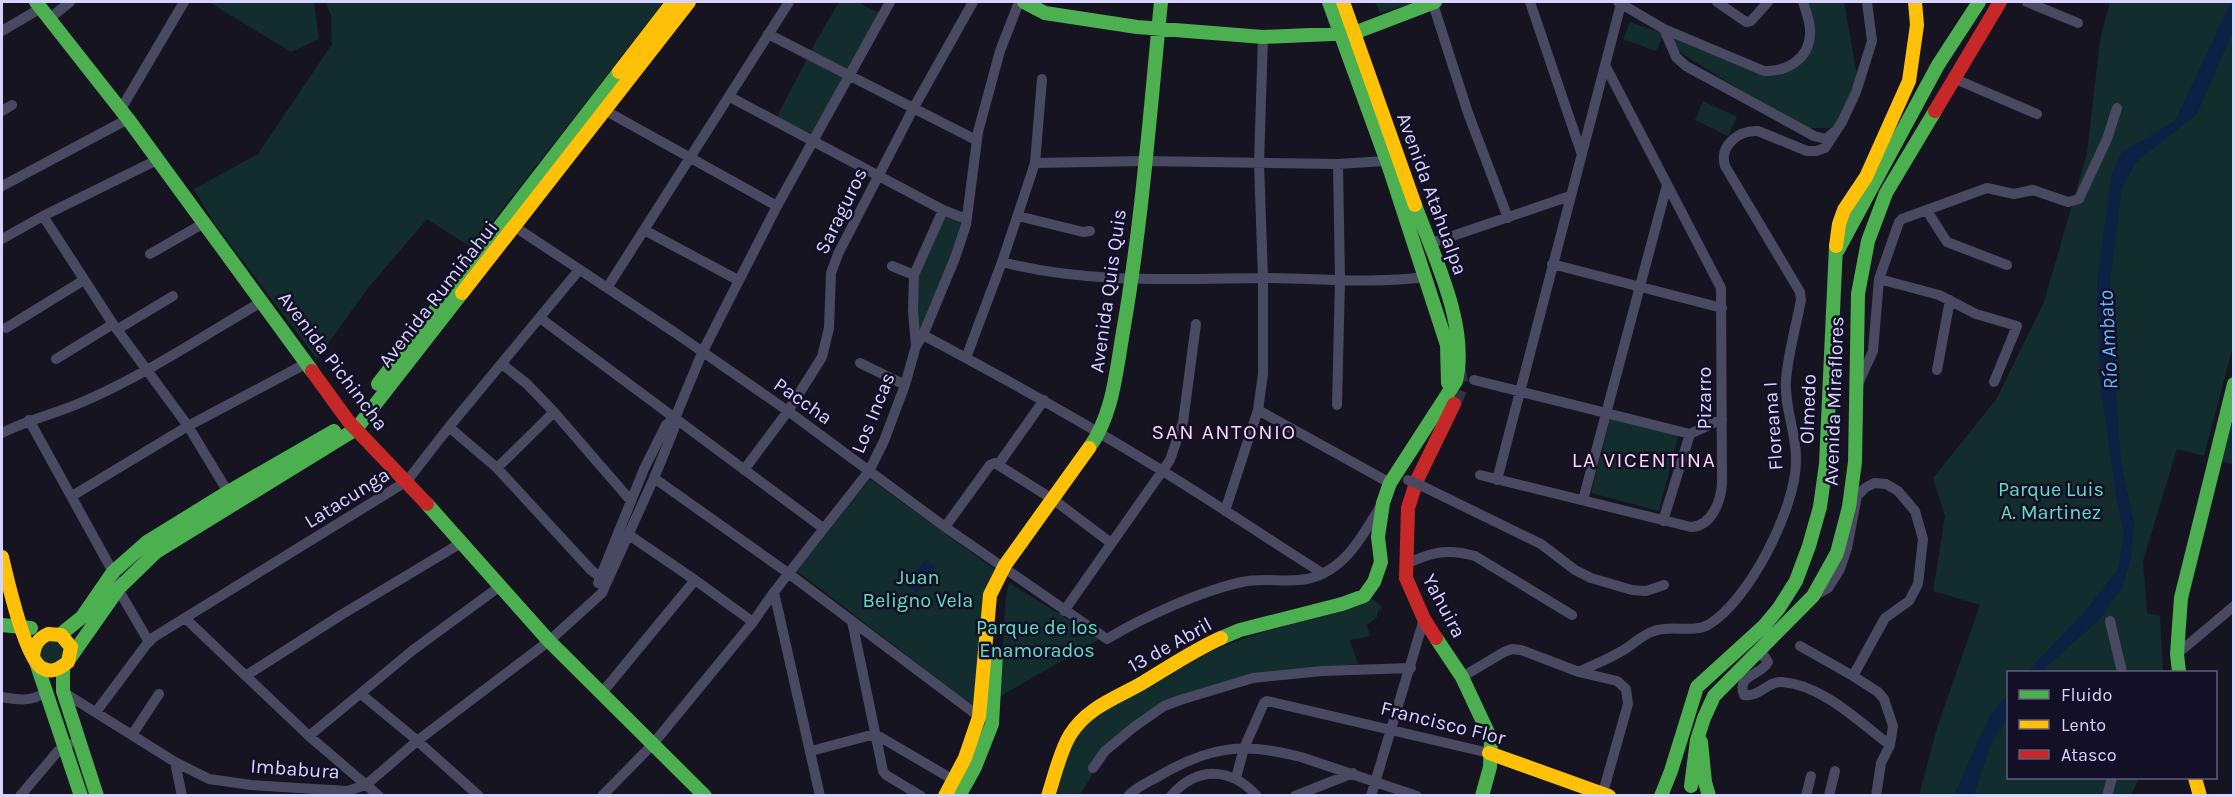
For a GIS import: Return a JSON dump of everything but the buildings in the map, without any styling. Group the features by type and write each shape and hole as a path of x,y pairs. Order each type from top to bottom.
{"main road":[{"name":"Avenida Rumiñahui","path":"66,663 105,604 140,565 156,552 353,426 598,107 673,2"},
{"name":"Avenida Rumiñahui","path":"598,107 689,2"},
{"path":"1024,2 1045,13 1157,30 1263,37 1347,34 1434,3"},
{"name":"Avenida Quis Quis","path":"959,787 965,758 979,717 990,595 1008,564 1100,433 1112,398 1132,280 1161,2"},
{"name":"Avenida Atahualpa","path":"1329,2 1347,34 1391,163 1448,345 1449,402"},
{"name":"Avenida Atahualpa","path":"1343,2 1347,34"},
{"name":"Olmedo","path":"1662,791 1671,771 1697,687 1764,626 1779,608 1796,581 1809,546 1820,507 1826,464 1835,255 1839,224 1844,210 1866,177 1909,81 1917,24 1915,2"},
{"path":"1835,255 1938,65 1979,2"},
{"name":"Avenida Miraflores","path":"1695,792 1693,761 1699,729 1714,696 1814,596 1837,553 1849,507 1856,462 1858,294 1868,241 1886,193 2000,2"},
{"name":"Avenida Pichincha","path":"42,9 125,114 353,426 407,481 549,641 705,795"},
{"path":"1391,163 1448,320"},
{"name":"Avenida Atahualpa","path":"1364,596 1374,582 1381,562 1378,537 1383,503 1390,483 1403,474 1449,402 1459,369 1461,343 1455,317 1429,244 1391,163"},
{"path":"2179,671 2177,654 2181,598 2228,422 2234,384"},
{"name":"Yahuira","path":"1449,402 1408,508 1406,578 1424,619 1462,676 1491,739 1489,753"},
{"name":"Avenida Rumiñahui","path":"54,634 82,617 113,572 147,542 228,492 353,426"},
{"path":"2,557 22,626 81,795"},
{"name":"Avenida Quis Quis","path":"945,795 959,787 975,767 992,724 998,602 1008,564"},
{"name":"13 de Abril","path":"1048,795 1070,736 1083,718 1101,704 1141,684 1203,646 1240,630 1342,604 1364,596"},
{"path":"2,625 22,626 54,634 65,638 71,647 66,663 63,692 97,795"},
{"path":"54,634 42,636 34,645 35,660 45,670 57,670 66,663"},
{"path":"1699,729 1709,795"},
{"path":"1475,795 1482,763 1489,753"},
{"path":"1482,795 1490,767 1489,753"},
{"name":"Francisco Flor","path":"1489,753 1605,795"},
{"path":"2196,779 2200,795"},
{"path":"1662,791 1672,781 1677,780 1687,782 1695,792"}],"street":[{"path":"2,31 42,9 70,2"},
{"path":"2,186 125,114 184,2"},
{"path":"608,288 688,158 730,97 789,2"},
{"name":"Imbabura","path":"604,580 629,535 674,429 675,418 702,353 738,280 890,2"},
{"name":"Saraguros","path":"744,470 788,411 822,357 829,328 831,273 878,175 973,2"},
{"name":"Los Incas","path":"602,795 653,744 753,622 788,573 869,471 884,441 905,386 916,346 923,335 955,258 969,210 976,140 1000,51 1019,2"},
{"path":"1530,2 1581,153"},
{"path":"1717,2 1746,22 1751,21 1768,2"},
{"path":"1497,480 1619,3 1664,29 1764,71 1783,69 1796,63 1809,43 1811,32 1803,2"},
{"name":"Floreana I","path":"1579,672 1620,652 1653,631 1702,627 1713,622 1733,604 1770,547 1789,500 1797,464 1786,380 1801,300 1800,292 1723,159 1729,143 1750,131 1758,131 1807,151 1816,152 1825,148 1856,92 1872,41 1867,2"},
{"path":"2027,2 2078,23"},
{"path":"1434,3 1468,113 1508,218"},
{"path":"1664,29 1671,50 1677,59 1710,81 1814,136 1826,139 1836,130"},
{"path":"768,34 976,140"},
{"path":"1225,512 1258,410 1263,374 1263,278 1259,163 1263,37"},
{"name":"Pizarro","path":"1480,475 1695,527 1710,518 1722,489 1722,292 1605,65"},
{"path":"1953,78 2037,114"},
{"path":"966,358 1002,262 1035,163 1042,79"},
{"path":"730,97 943,210 966,219"},
{"path":"2,111 12,105"},
{"path":"598,107 777,206"},
{"path":"1857,386 1873,351 1879,279 1898,223 1902,219 1989,188 2014,194 2033,190 2057,200 2076,201 2107,139 2117,108"},
{"path":"2,239 43,216 158,160"},
{"path":"1035,163 1391,163"},
{"path":"1337,405 1340,280 1338,164"},
{"path":"1584,500 1667,186"},
{"path":"1429,244 1570,196"},
{"path":"916,346 914,275 943,210"},
{"path":"1927,211 1948,242 2007,265"},
{"path":"43,216 116,327 188,426 228,492"},
{"path":"1018,216 1083,232 1090,231"},
{"path":"150,254 204,223"},
{"name":"Paccha","path":"509,223 788,411 945,527 1008,564 1064,611 1107,639 1214,590 1244,581 1306,579 1322,573"},
{"path":"644,230 738,280"},
{"path":"1002,262 1033,271 1132,280 1263,278 1384,281 1425,277"},
{"path":"1552,264 1722,308"},
{"path":"892,266 914,275"},
{"name":"Latacunga","path":"96,712 149,642 407,481 579,270"},
{"path":"1879,279 1950,300 1976,314 2018,328 1994,382"},
{"path":"6,328 84,280"},
{"path":"56,359 173,296"},
{"path":"1937,370 1950,300"},
{"path":"2,433 29,420 86,401 148,370 263,301"},
{"path":"540,318 823,528"},
{"path":"1064,611 1163,471 1176,448 1183,422 1196,324"},
{"path":"923,335 1100,433 1322,573 1349,555 1383,503"},
{"path":"72,496 188,426 307,363"},
{"path":"860,363 905,386"},
{"path":"501,364 527,384 554,412 631,501"},
{"path":"1474,380 1690,434 1722,419"},
{"path":"996,464 1044,400"},
{"path":"1258,410 1390,483"},
{"path":"497,468 554,412"},
{"name":"Imbabura","path":"63,692 175,762 209,779 251,790 348,793 366,785 417,741 549,641 602,593 604,580 631,501 666,425 675,418"},
{"path":"29,420 113,572 118,589 149,642"},
{"path":"449,427 497,468 604,580"},
{"path":"1663,521 1690,434"},
{"path":"945,527 990,465 996,464 1054,500 1111,543"},
{"path":"1403,474 1422,486 1540,544 1575,570 1591,578 1632,590 1646,591 1664,585"},
{"path":"654,478 788,573 979,717 992,724"},
{"path":"1814,596 1827,588 1840,569 1847,548 1857,496 1874,483 1886,484 1898,491 1915,511 1923,539 1918,584 1909,601 1885,618 1853,676"},
{"path":"629,535 753,622"},
{"path":"247,675 461,543"},
{"path":"1406,564 1442,551 1459,551 1475,556 1572,615"},
{"path":"601,694 695,580"},
{"path":"309,736 413,650 499,587"},
{"path":"774,592 820,795"},
{"path":"2177,654 2234,606"},
{"path":"185,618 309,736 379,795"},
{"path":"1371,795 1424,619"},
{"path":"852,621 886,776 921,795"},
{"path":"2110,621 2122,671"},
{"path":"1800,646 1853,676 1878,692 1884,699 1893,726 1890,746 1881,763 1876,795"},
{"path":"1462,676 1504,652 1515,649 1579,672 1617,681 1624,686 1628,692 1628,704 1605,795"},
{"path":"1757,654 1765,657 1768,662 1766,666 1744,681 1742,686 1744,695 1753,695 1773,683 1800,685 1828,699 1890,746"},
{"path":"1093,768 1106,752 1134,727 1164,706 1180,700 1253,678 1272,678 1322,671 1411,668"},
{"path":"2,697 17,700 36,698 46,692"},
{"path":"132,735 159,694"},
{"path":"361,694 479,795"},
{"name":"Francisco Flor","path":"1244,748 1264,703 1268,701 1489,753"},
{"path":"810,751 875,734 959,787"},
{"path":"20,795 64,746 79,740"},
{"path":"1236,778 1244,748"},
{"path":"1132,794 1186,760 1215,750 1244,748 1284,752 1417,795"},
{"path":"1186,760 1196,776"},
{"path":"175,762 182,795"},
{"path":"1829,795 1835,771"},
{"path":"1171,795 1196,776 1209,773 1236,778 1248,785 1257,795"},
{"path":"1295,795 1353,773"},
{"path":"1806,795 1811,776"},
{"path":"2107,795 2111,779"}],"green space":[{"path":"209,2 314,2 319,39 291,52"},
{"path":"325,2 664,2 472,248 427,219 368,288 317,359 214,223 194,189 258,154 332,44 331,15"},
{"path":"839,2 857,2 879,13 812,134 777,117"},
{"path":"1375,2 1418,2 1380,13"},
{"path":"1805,2 1844,2 1857,75 1836,128 1808,128 1772,110 1678,51 1668,35 1773,74 1811,48"},
{"name":"Parque Luis A. Martinez","path":"2110,2 2233,2 2233,346 2204,456 2177,449 2143,561 2147,613 2160,616 2163,671 2007,671 2007,779 2139,779 2131,795 1919,796 1937,728 1980,605 1933,591 1945,516 1933,478 1997,398 2044,302 2087,153 2100,40"},
{"path":"1630,22 1664,34 1656,51 1623,39"},
{"path":"1703,101 1737,117 1728,136 1695,120"},
{"path":"938,212 963,224 921,331 913,340 910,277"},
{"path":"1611,416 1679,433 1659,511 1591,493"},
{"path":"2233,417 2233,465 2221,461"},
{"name":"Juan Beligno Vela","path":"870,479 994,569 973,706 797,571"},
{"name":"Parque de los Enamorados","path":"1009,583 1100,639 999,697 1006,596"},
{"path":"1370,597 1382,607 1377,617 1367,625 1370,636 1350,640 1358,664 1265,672 1163,712 1121,741 1101,760 1080,795 1053,796 1075,736 1088,720 1210,651 1256,634 1336,613"},
{"path":"52,635 68,646 56,668 37,657 44,639"}],"water":[{"name":"Río Ambato","path":"2233,2 2233,31 2197,114 2136,162 2122,188 2109,291 2121,463 2134,523 2131,558 2122,588 2100,619 2043,671 2028,671 2087,609 2118,569 2124,534 2116,496 2099,375 2097,283 2111,176 2122,152 2175,121"},
{"path":"926,560 936,568 917,593 906,584"},
{"path":"2007,695 2007,720 1992,742 1974,795 1954,795 1990,715"}],"tunnel":[{"path":"1454,404 1461,385 1458,367"}],"traffic: fast":[{"path":"36,2 128,119 312,371"},
{"path":"1024,2 1045,13 1137,27 1263,37 1354,33 1435,2"},
{"path":"1089,448 1103,422 1112,393 1130,291 1161,2"},
{"path":"1329,2 1389,167 1447,345 1448,383"},
{"path":"1838,250 1938,65 1979,2"},
{"path":"378,384 619,72"},
{"path":"1691,786 1697,740 1714,696 1813,596 1837,553 1849,507 1855,462 1858,294 1868,241 1886,193 1935,111"},
{"path":"1221,638 1240,630 1342,604 1364,596 1374,582 1381,562 1378,537 1383,503 1390,483 1456,381 1459,360 1454,315 1440,269 1415,205"},
{"path":"1661,796 1697,687 1764,626 1779,608 1796,581 1809,546 1820,507 1826,464 1836,246"},
{"path":"70,658 119,588 156,552 356,429 462,293"},
{"path":"2179,671 2177,654 2181,598 2234,384"},
{"path":"60,635 82,617 113,572 147,542 334,431"},
{"path":"427,504 549,641 705,796"},
{"path":"2,625 31,628"},
{"path":"1436,638 1462,677 1491,739 1490,767 1482,796"},
{"path":"959,796 975,767 992,724 996,654"},
{"path":"36,662 81,796"},
{"path":"63,668 63,691 97,796"},
{"path":"1701,742 1705,782 1709,796"}],"traffic: slow":[{"path":"619,72 673,2"},
{"path":"462,293 689,2"},
{"path":"1343,2 1415,205"},
{"path":"1836,246 1839,224 1844,210 1866,177 1909,81 1917,25 1915,2"},
{"path":"945,796 965,758 979,717 990,595 1005,565 1089,448"},
{"path":"2,557 23,634 29,649 36,661 46,670 56,670 68,662 71,647 61,635 48,634 37,643 34,649 33,653 33,657"},
{"path":"1048,796 1066,741 1085,717 1103,704 1221,638"},
{"path":"1489,753 1609,796"},
{"path":"2195,779 2200,796"}],"traffic: jam":[{"path":"1935,111 2000,2"},
{"path":"312,371 349,422 427,504"},
{"path":"1436,638 1424,619 1406,578 1408,508 1417,480 1454,404"}],"district":[{"name":"SAN ANTONIO","path":"1224,432"},
{"name":"LA VICENTINA","path":"1644,460"}]}
